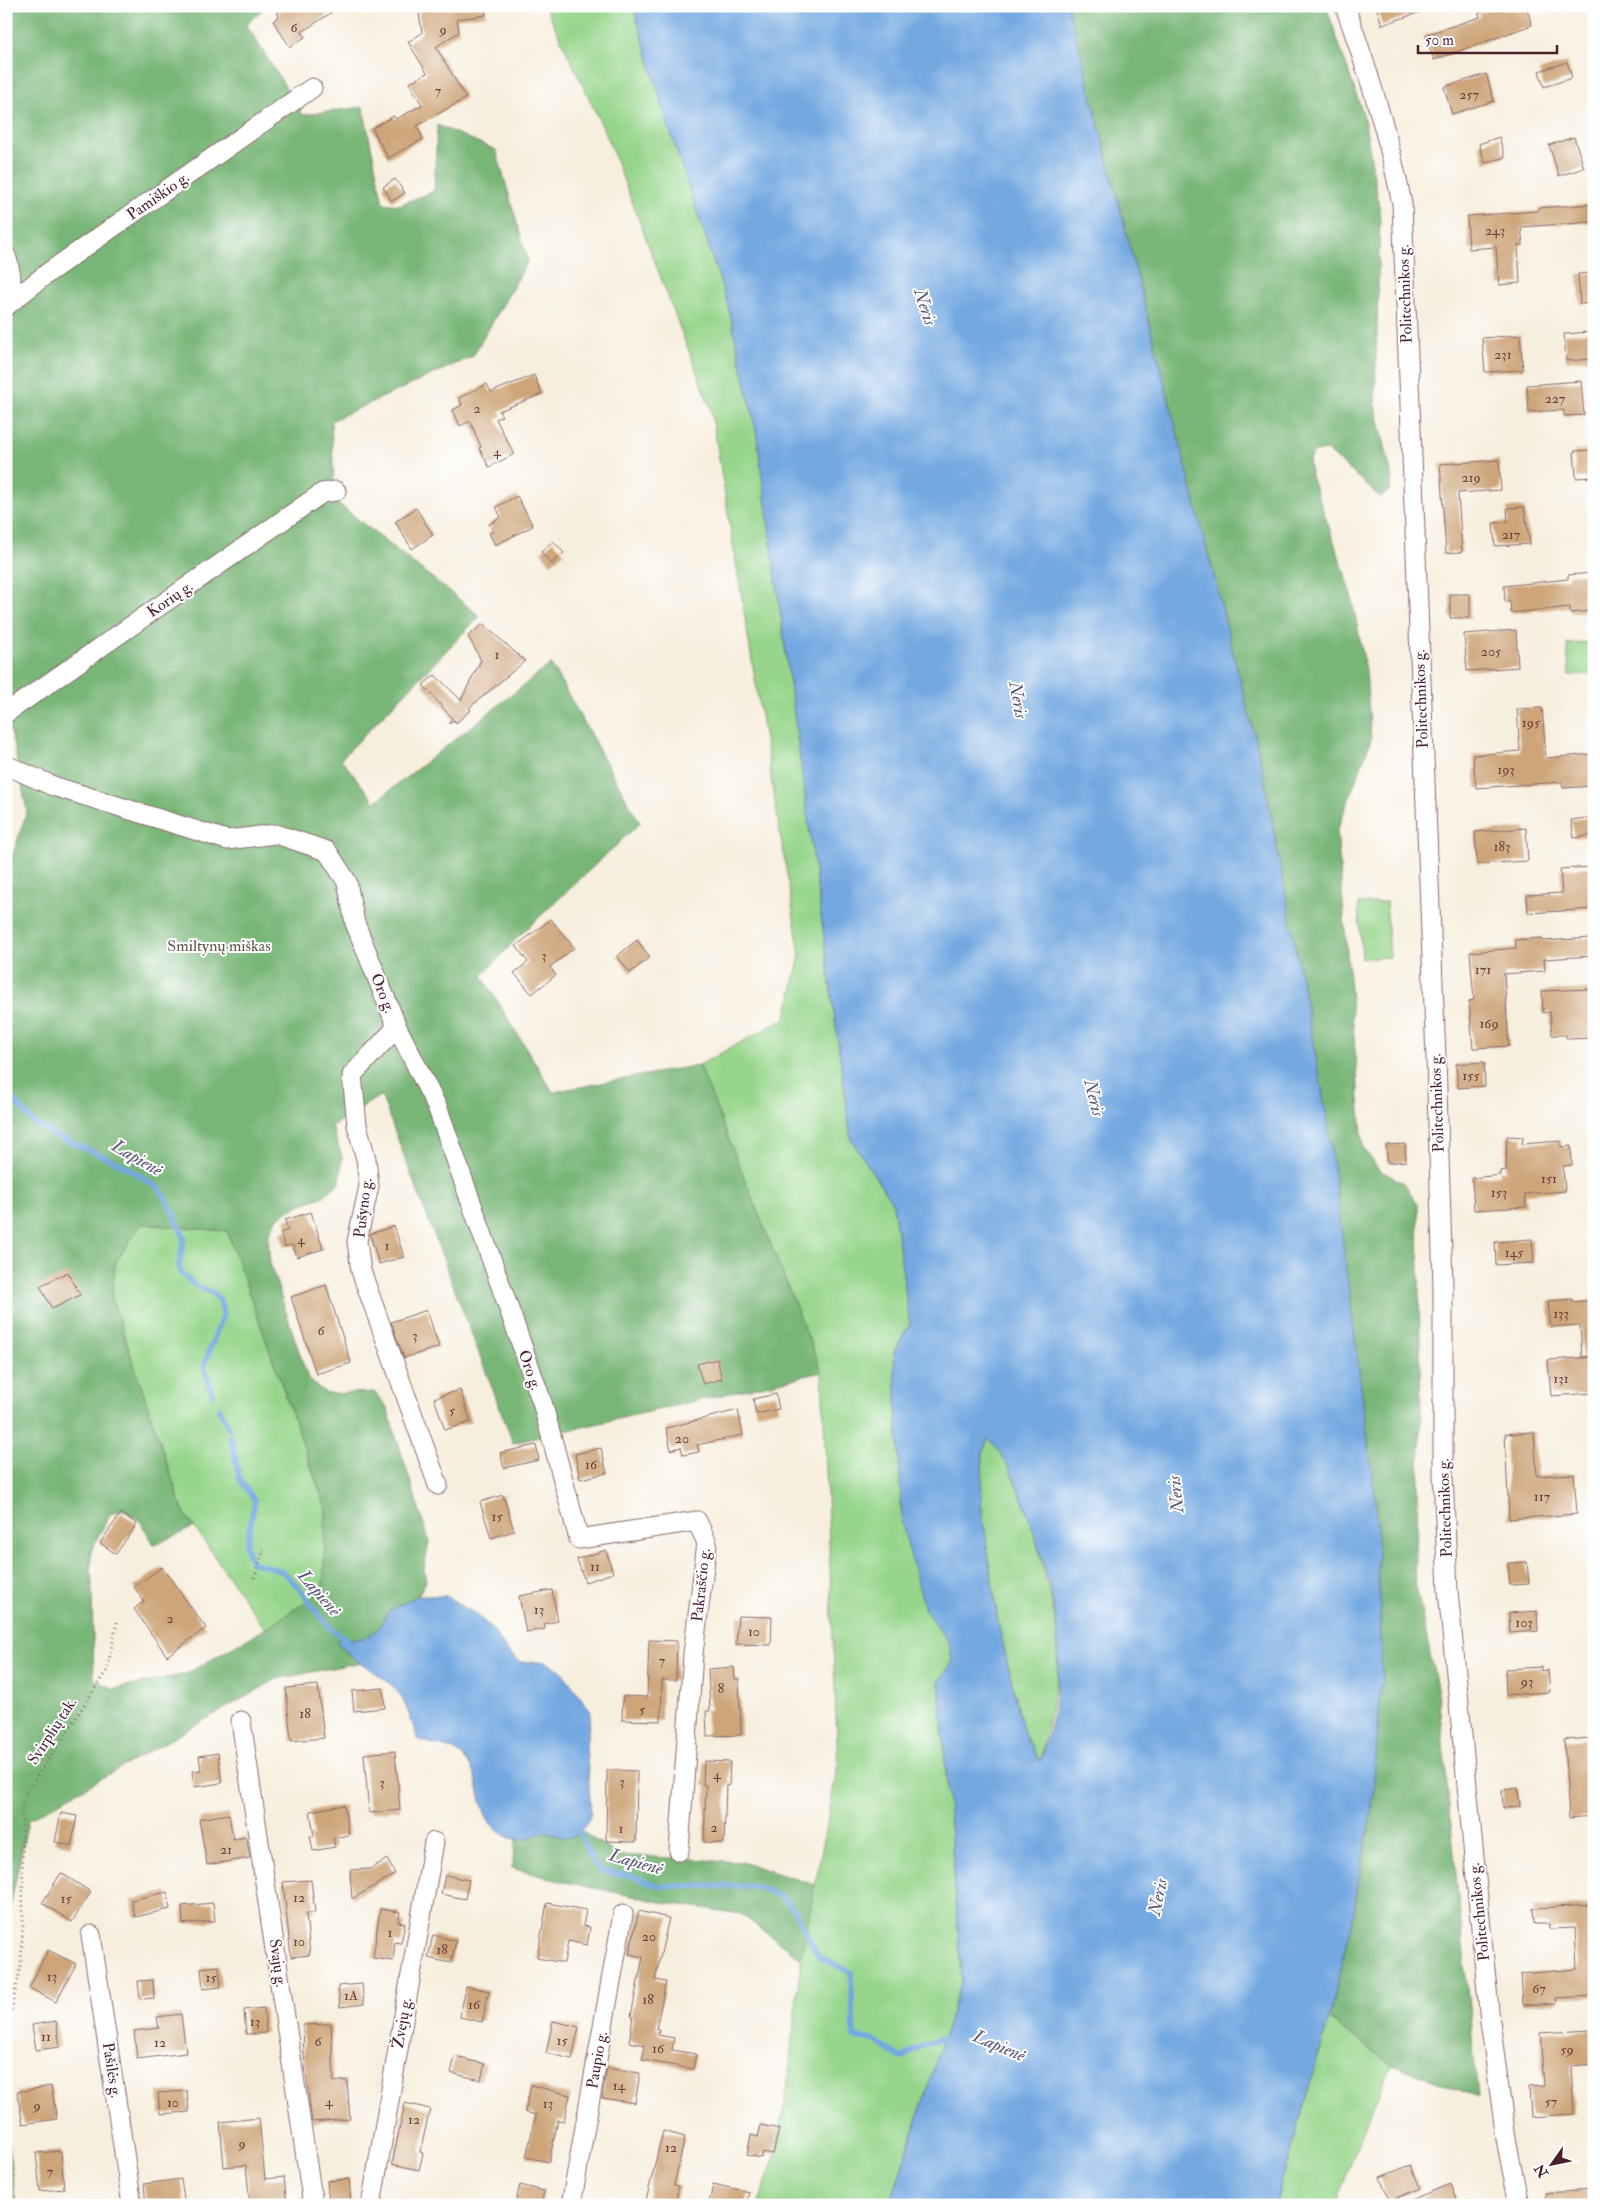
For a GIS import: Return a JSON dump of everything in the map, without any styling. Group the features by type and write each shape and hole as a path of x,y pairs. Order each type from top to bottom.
{"street":[{"name":"Politechnikos g.","path":"1345,6 1391,149 1402,204 1436,1058 1442,1286 1443,1474 1448,1591 1490,2021 1506,2140 1519,2205"},
{"name":"Pamiškio g.","path":"6,306 49,272 312,88"},
{"path":"6,256 11,271 10,297 6,306"},
{"name":"Korių g.","path":"6,713 322,493 336,491"},
{"name":"Oro g.","path":"6,765 53,786 227,840 276,834 327,851 347,882 355,923 397,1027 438,1109 542,1402"},
{"name":"Pušyno g.","path":"397,1027 352,1075 357,1125 366,1159 369,1186 357,1241 361,1271 438,1485"},
{"name":"Pakraščio g.","path":"542,1402 579,1539 697,1521 707,1543 693,1654 679,1852"},
{"name":"Svajų g.","path":"241,1721 313,2205"},
{"name":"Žvejų g.","path":"371,2205 434,1842"},
{"name":"Paupio g.","path":"571,2205 623,1914"},
{"name":"Pašilės g.","path":"92,1935 132,2205"}],"path":[{"path":"254,1578 264,1549"},
{"name":"Svirplių tak.","path":"6,2035 22,1963 24,1925 22,1800 107,1670 117,1622"},
{"path":"6,2172 9,2205"}],"green space":[{"name":"Smiltynų miškas","path":"6,6 267,6 246,24 303,115 363,107 383,203 399,205 434,191 437,125 496,150 528,261 473,356 331,421 335,501 480,616 341,759 375,802 551,664 640,823 519,936 482,976 553,1092 699,1065 822,1372 513,1443 381,1095 332,1126 342,1157 340,1183 322,1197 299,1205 276,1219 268,1237 270,1263 308,1379 327,1394 374,1392 387,1407 429,1541 424,1569 426,1581 418,1596 390,1610 377,1630 365,1638 353,1639 344,1651 362,1662 277,1679 28,1820 8,1918 6,1953 6,876 27,811 11,732 6,730","holes":["141,1224 227,1231 326,1508 323,1590 265,1629 186,1674 114,1689 94,1679 91,1551 110,1514 123,1510 140,1521 154,1545 194,1527 183,1511 112,1299 115,1264"]},
{"path":"545,6 633,6 669,128 728,305 756,430 851,1139 893,1204 910,1324 894,1352 925,1610 950,1644 952,1663 939,1682 962,1980 890,2205 758,2205 775,2156 786,2098 801,1959 838,1765 822,1372 699,1065 786,1018 800,955 711,409 606,134"},
{"path":"1067,6 1326,6 1364,117 1380,213 1375,403 1392,477 1390,490 1380,497 1327,450 1315,452 1309,459 1311,476 1349,585 1366,670 1371,740 1337,831 1363,1147 1379,1170 1404,1183 1418,1205 1421,1417 1415,1581 1438,1692 1478,2097 1392,2065 1329,2019 1349,1935 1372,1807 1382,1676 1376,1504 1327,1117 1261,762"},
{"path":"1594,642 1594,674 1569,675 1567,644"},
{"path":"1386,902 1390,957 1362,959 1358,904"},
{"path":"141,1224 227,1231 326,1509 323,1590 265,1629 183,1511 112,1299 115,1264"},
{"path":"988,1438 1002,1452 1032,1523 1056,1621 1058,1676 1040,1762 1024,1734 998,1622 981,1504 983,1451"},
{"path":"581,1831 618,1855 742,1862 815,1885 801,1959 741,1914 661,1902 555,1880 512,1868 516,1840 543,1832 564,1837"},
{"path":"1329,2019 1392,2065 1368,2117 1335,2205 1275,2205"},
{"path":"6,2129 16,2205 6,2205"}],"water":[{"name":"Neris","path":"633,6 1067,6 1261,762 1327,1117 1376,1504 1382,1676 1372,1807 1349,1935 1329,2019 1275,2205 890,2205 962,1980 939,1681 952,1663 950,1644 925,1610 902,1524 894,1352 910,1324 893,1204 851,1139 756,430 728,305 669,128","holes":["988,1439 1011,1471 1031,1524 1040,1552 1056,1622 1058,1642 1057,1685 1049,1731 1040,1761 1024,1734 998,1622 981,1504 983,1452"]},
{"path":"418,1596 446,1596 477,1615 493,1630 507,1651 520,1662 546,1662 561,1670 591,1712 586,1745 591,1813 581,1831 567,1837 544,1832 520,1840 505,1836 497,1830 488,1819 484,1810 473,1771 468,1763 461,1755 451,1749 418,1739 405,1705 394,1687 351,1656 337,1642 340,1636 353,1639 365,1638 377,1630 390,1610"}],"building":[{"path":"287,6 341,6 302,32 305,37 290,47 273,21 279,16 277,13"},
{"path":"418,6 485,6 486,15 457,19 459,32 436,47 466,98 417,126 423,139 388,158 372,128 394,116 396,119 422,105 409,83 427,73 408,42 422,33"},
{"path":"1376,6 1429,6 1429,9 1382,25"},
{"path":"1499,6 1526,6 1532,25 1434,60 1425,35 1480,17 1479,13"},
{"path":"1567,62 1572,78 1544,87 1539,71"},
{"path":"1486,74 1494,101 1452,114 1444,87"},
{"path":"1499,137 1505,157 1485,163 1479,144"},
{"path":"1574,137 1584,168 1559,176 1549,145"},
{"path":"395,179 405,193 392,201 383,187"},
{"path":"1594,204 1594,222 1521,227 1523,245 1518,245 1520,283 1499,285 1496,247 1469,249 1467,216 1538,211 1538,208"},
{"path":"1594,273 1594,303 1580,304 1578,274"},
{"path":"1590,332 1592,359 1566,361 1564,334"},
{"path":"1520,335 1523,370 1485,372 1482,338"},
{"path":"534,375 542,394 499,411 502,416 496,419 514,454 489,467 479,448 481,447 470,421 460,426 453,410 462,405 459,398 487,384 491,392"},
{"path":"1581,381 1584,415 1564,416 1564,410 1529,412 1527,385"},
{"path":"1594,450 1594,477 1576,478 1574,451"},
{"path":"1499,460 1501,490 1458,493 1462,552 1446,553 1440,464"},
{"path":"517,496 533,526 495,545 489,533 493,531 489,524 501,517 496,507"},
{"path":"1524,507 1530,544 1495,546 1493,523 1508,522 1507,508"},
{"path":"416,508 433,535 412,549 395,522"},
{"path":"553,541 564,553 551,564 541,552"},
{"path":"1594,573 1594,611 1570,613 1570,607 1511,613 1510,601 1505,602 1504,586 1568,579 1568,575"},
{"path":"1450,594 1470,594 1470,618 1450,618"},
{"path":"483,624 525,661 469,708 471,710 456,723 454,720 449,724 452,718 423,685 435,675 461,700 481,660 468,636"},
{"path":"1516,630 1518,667 1467,671 1464,634"},
{"path":"1542,708 1546,758 1594,754 1594,786 1563,788 1562,782 1476,788 1473,755 1520,751 1517,709"},
{"path":"1594,817 1594,835 1574,838 1571,820"},
{"path":"1526,828 1528,861 1477,864 1475,832"},
{"path":"1591,867 1594,909 1528,913 1527,895 1562,893 1560,869"},
{"path":"551,919 574,948 550,967 556,975 532,994 514,973 528,962 516,946"},
{"path":"1542,938 1542,941 1592,938 1593,956 1544,959 1545,971 1504,974 1509,1046 1473,1048 1469,1001 1474,1000 1470,952 1516,948 1515,940"},
{"path":"637,940 650,957 630,973 617,956"},
{"path":"1589,989 1593,1038 1567,1039 1566,1035 1552,1035 1550,1012 1543,1013 1542,991"},
{"path":"1484,1062 1485,1086 1458,1088 1456,1064"},
{"path":"1507,1136 1523,1137 1522,1144 1561,1141 1561,1147 1571,1146 1572,1165 1563,1166 1565,1191 1525,1194 1526,1207 1474,1210 1472,1178 1500,1175 1500,1171 1506,1170"},
{"path":"1405,1144 1406,1161 1388,1163 1386,1145"},
{"path":"311,1212 323,1249 297,1257 293,1245 285,1247 280,1233 288,1230 285,1220"},
{"path":"394,1226 404,1257 379,1264 370,1234"},
{"path":"1532,1239 1534,1263 1496,1265 1495,1242"},
{"path":"68,1272 80,1295 52,1309 40,1286"},
{"path":"326,1285 351,1363 316,1374 291,1297"},
{"path":"1572,1299 1572,1302 1594,1300 1594,1357 1582,1357 1580,1325 1551,1327 1548,1301"},
{"path":"427,1310 439,1347 404,1358 391,1322"},
{"path":"1594,1357 1594,1393 1551,1396 1548,1360"},
{"path":"717,1359 722,1379 703,1384 697,1364"},
{"path":"460,1390 471,1422 445,1430 434,1398"},
{"path":"776,1394 779,1409 756,1414 753,1399"},
{"path":"738,1410 743,1435 697,1445 699,1452 683,1455 681,1447 671,1450 666,1428"},
{"path":"1534,1432 1537,1476 1574,1474 1577,1514 1509,1519 1505,1434"},
{"path":"536,1445 539,1460 504,1468 500,1453"},
{"path":"601,1448 607,1473 580,1479 575,1454"},
{"path":"503,1495 514,1531 491,1538 480,1502"},
{"path":"121,1513 137,1524 116,1554 100,1543"},
{"path":"606,1550 613,1573 585,1582 577,1559"},
{"path":"1527,1562 1529,1584 1510,1585 1508,1563"},
{"path":"162,1567 206,1628 167,1656 134,1609 144,1601 134,1587"},
{"path":"552,1590 558,1621 544,1624 545,1629 526,1632 519,1596"},
{"path":"1537,1611 1538,1631 1510,1633 1509,1613"},
{"path":"738,1616 772,1617 771,1645 736,1644"},
{"path":"649,1640 677,1641 676,1680 662,1680 661,1721 622,1720 623,1696 647,1697"},
{"path":"734,1667 735,1679 739,1679 741,1735 707,1736 706,1711 710,1711 708,1669"},
{"path":"1541,1667 1541,1671 1548,1670 1550,1692 1506,1695 1505,1669"},
{"path":"318,1685 324,1738 291,1741 286,1688"},
{"path":"383,1688 385,1708 354,1711 352,1691"},
{"path":"1592,1738 1594,1816 1569,1818 1564,1740"},
{"path":"395,1751 400,1810 369,1813 364,1754"},
{"path":"218,1753 222,1783 194,1787 192,1771 201,1770 199,1756"},
{"path":"704,1761 730,1762 729,1786 726,1785 724,1843 704,1842 706,1785 703,1785"},
{"path":"607,1770 637,1771 636,1842 606,1841"},
{"path":"1518,1788 1520,1807 1503,1808 1502,1790"},
{"path":"344,1805 349,1835 333,1838 335,1847 313,1851 310,1836 314,1836 310,1811"},
{"path":"61,1813 77,1816 71,1846 55,1842"},
{"path":"229,1814 233,1839 246,1837 250,1858 207,1865 199,1819"},
{"path":"387,1859 395,1874 352,1899 350,1870 370,1869"},
{"path":"61,1873 91,1892 72,1922 42,1903"},
{"path":"445,1875 469,1880 465,1899 441,1894"},
{"path":"311,1880 315,1913 306,1913 310,1955 291,1957 283,1882"},
{"path":"167,1892 170,1909 135,1917 131,1900"},
{"path":"213,1903 215,1921 183,1924 182,1906"},
{"path":"547,1903 586,1910 583,1926 590,1927 587,1945 568,1941 564,1963 537,1958"},
{"path":"1594,1905 1594,1996 1556,1998 1557,2003 1523,2005 1521,1974 1577,1969 1575,1928 1549,1929 1549,1924 1534,1924 1533,1908"},
{"path":"380,1909 400,1912 398,1922 405,1923 401,1943 395,1942 393,1961 373,1958"},
{"path":"639,1911 669,1918 655,1980 666,1982 656,2029 659,2029 658,2035 674,2038 672,2050 696,2054 693,2069 642,2060 645,2045 629,2042 633,2017 631,2016 643,1957 629,1954"},
{"path":"433,1935 456,1941 451,1963 428,1958"},
{"path":"48,1950 76,1964 56,2002 29,1988"},
{"path":"219,1966 221,1987 203,1989 201,1968"},
{"path":"153,1980 154,1998 140,1999 138,1981"},
{"path":"362,1984 364,2004 340,2007 338,1986"},
{"path":"466,1986 489,1991 482,2022 460,2017"},
{"path":"264,2008 266,2033 246,2034 244,2010"},
{"path":"181,2014 186,2053 137,2059 134,2031 159,2028 157,2017"},
{"path":"56,2021 60,2047 36,2050 32,2025"},
{"path":"553,2021 579,2027 572,2059 546,2053"},
{"path":"331,2024 334,2082 347,2080 350,2119 312,2122 304,2057 303,2025"},
{"path":"1591,2030 1594,2064 1571,2066 1574,2114 1531,2117 1529,2087 1544,2086 1540,2033"},
{"path":"455,2057 485,2064 481,2080 451,2073"},
{"path":"607,2068 640,2073 635,2103 602,2098"},
{"path":"531,2085 570,2095 564,2121 558,2120 549,2162 526,2157 536,2115 525,2112"},
{"path":"51,2086 57,2119 23,2124 17,2092"},
{"path":"187,2091 189,2112 160,2114 158,2093"},
{"path":"405,2103 430,2109 420,2152 423,2153 419,2170 392,2164"},
{"path":"259,2118 265,2179 284,2177 287,2205 250,2205 246,2165 224,2167 220,2122"},
{"path":"761,2125 779,2129 773,2154 763,2152 761,2158 747,2155 751,2135 758,2137"},
{"path":"663,2131 685,2137 674,2185 679,2186 675,2205 645,2205"},
{"path":"61,2151 64,2189 40,2191 36,2153"},
{"path":"1411,2165 1420,2188 1390,2201 1380,2177"},
{"path":"181,2179 185,2205 146,2205 144,2184"},
{"path":"349,2179 351,2202 329,2204 327,2181"},
{"path":"713,2184 749,2192 746,2205 709,2205"},
{"path":"1451,2184 1459,2205 1401,2204"},
{"path":"520,2185 544,2191 541,2205 515,2205"},
{"path":"1592,2190 1593,2205 1546,2205 1545,2193"}],"waterway":[{"name":"Lapienė","path":"6,1087 33,1122 52,1134 125,1166 160,1189 172,1210 184,1238 179,1266 182,1274 196,1286 213,1293 220,1300 223,1314 204,1366 213,1395"},
{"name":"Lapienė","path":"219,1408 229,1429"},
{"name":"Lapienė","path":"231,1436 239,1478 255,1501 246,1547 252,1563 271,1567 282,1572 299,1588 328,1626 347,1639"},
{"name":"Lapienė","path":"577,1827 594,1864 601,1871 632,1876 660,1886 756,1886 782,1897 794,1910 819,1957 851,1972 854,2037 874,2040 901,2058 938,2040 951,2042"}]}
